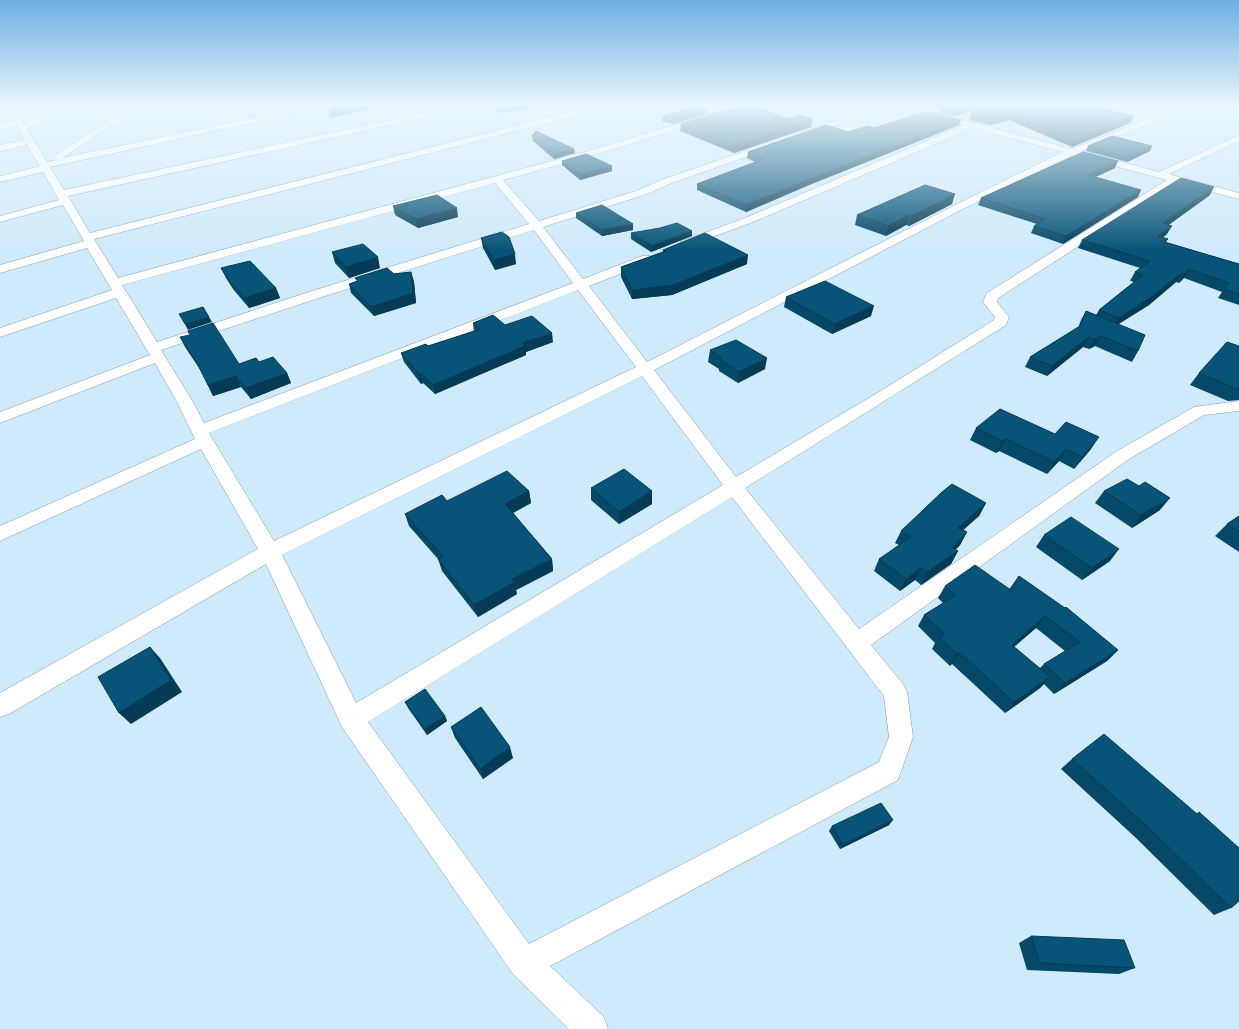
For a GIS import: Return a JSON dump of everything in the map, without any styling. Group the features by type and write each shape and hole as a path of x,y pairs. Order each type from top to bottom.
{"street":[{"path":"37,154 46,167 156,352 185,402 202,436 270,552 351,719 524,963 592,1029"},
{"path":"46,167 66,154"},
{"path":"0,179 101,154"},
{"path":"0,219 64,198 257,154"},
{"path":"0,269 89,240 419,154"},
{"path":"0,333 117,288 588,154"},
{"path":"0,418 156,352 317,294 640,193 668,181 745,154"},
{"path":"675,248 749,220 895,154"},
{"path":"0,706 270,552 644,369 957,208 1067,154"},
{"path":"1079,154 1239,196"},
{"path":"1160,175 1205,154"},
{"path":"497,179 536,225 734,487 895,692 901,737 889,771 524,963"},
{"path":"351,719 885,395 1001,322 1002,317 999,311 990,302 992,296 1176,179"},
{"path":"0,534 202,436 660,253"},
{"path":"856,643 1123,455 1200,411 1239,406"}],"building":[{"path":"586,154 612,166 580,175 562,161"},
{"path":"753,154 874,154 746,205 697,184 764,159"},
{"path":"1079,154 1091,154 1118,161 1088,175 1141,190 1066,236 1034,226 1045,219 981,198"},
{"path":"1118,154 1135,154 1129,157"},
{"path":"1181,178 1214,187 1163,223 1172,226 1158,236 1168,239 1164,242 1239,264 1239,294 1224,289 1229,283 1189,269 1154,295 1119,318 1099,310 1143,275 1135,272 1150,261 1082,240"},
{"path":"925,185 955,194 912,216 909,215 888,226 857,215"},
{"path":"437,195 457,208 416,219 393,206"},
{"path":"602,205 633,224 602,230 576,213"},
{"path":"677,223 692,231 652,246 631,233 660,228"},
{"path":"502,232 509,237 515,254 494,260 481,238"},
{"path":"705,233 748,255 673,285 632,290 621,267 666,251 663,250"},
{"path":"363,244 378,257 346,267 332,252"},
{"path":"250,261 276,288 245,298 228,279 221,268"},
{"path":"387,268 394,274 411,272 413,293 371,307 349,284 358,281 355,278"},
{"path":"825,281 874,306 834,324 786,297"},
{"path":"203,307 209,317 185,324 179,314"},
{"path":"1086,311 1145,335 1138,351 1101,336 1095,339 1089,337 1052,366 1030,357 1080,326"},
{"path":"493,315 505,325 532,316 552,333 522,343 525,346 433,385 421,374 419,374 401,353 426,344 428,346 481,329 473,323"},
{"path":"213,323 239,364 256,358 259,362 273,357 287,373 246,388 236,376 208,385 197,363 180,337 190,335 188,331"},
{"path":"736,340 767,358 739,372 721,360 722,359 710,350"},
{"path":"1227,342 1239,346 1239,389 1199,373"},
{"path":"1000,409 1055,434 1066,422 1099,437 1082,457 1066,449 1055,462 1006,439 1002,441 976,428"},
{"path":"624,469 652,491 619,512 591,488"},
{"path":"507,471 529,491 505,504 552,559 512,579 515,582 474,605 438,559 443,556 405,514 442,495 447,501"},
{"path":"1127,479 1139,486 1145,482 1170,498 1141,515 1104,491"},
{"path":"952,484 986,503 958,528 967,532 952,548 958,551 927,572 921,568 906,579 879,559 911,537 901,531"},
{"path":"1239,516 1239,532 1227,524"},
{"path":"1071,517 1119,549 1092,568 1044,535"},
{"path":"975,565 1015,593 1010,589 1019,576 1065,608 1066,607 1118,650 1065,683 1044,664 1080,642 1045,616 1012,645 1050,677 1014,702 960,653 957,654 939,637 945,634 924,615 956,595 945,586"},
{"path":"150,647 171,680 119,713 98,677"},
{"path":"425,689 445,716 425,729 405,702"},
{"path":"481,707 510,747 480,769 451,727"},
{"path":"1104,734 1197,814 1199,812 1239,848 1239,901 1231,908 1150,829 1072,759"},
{"path":"881,803 893,820 843,845 832,826"},
{"path":"1031,936 1124,940 1135,968 1040,963"}]}
